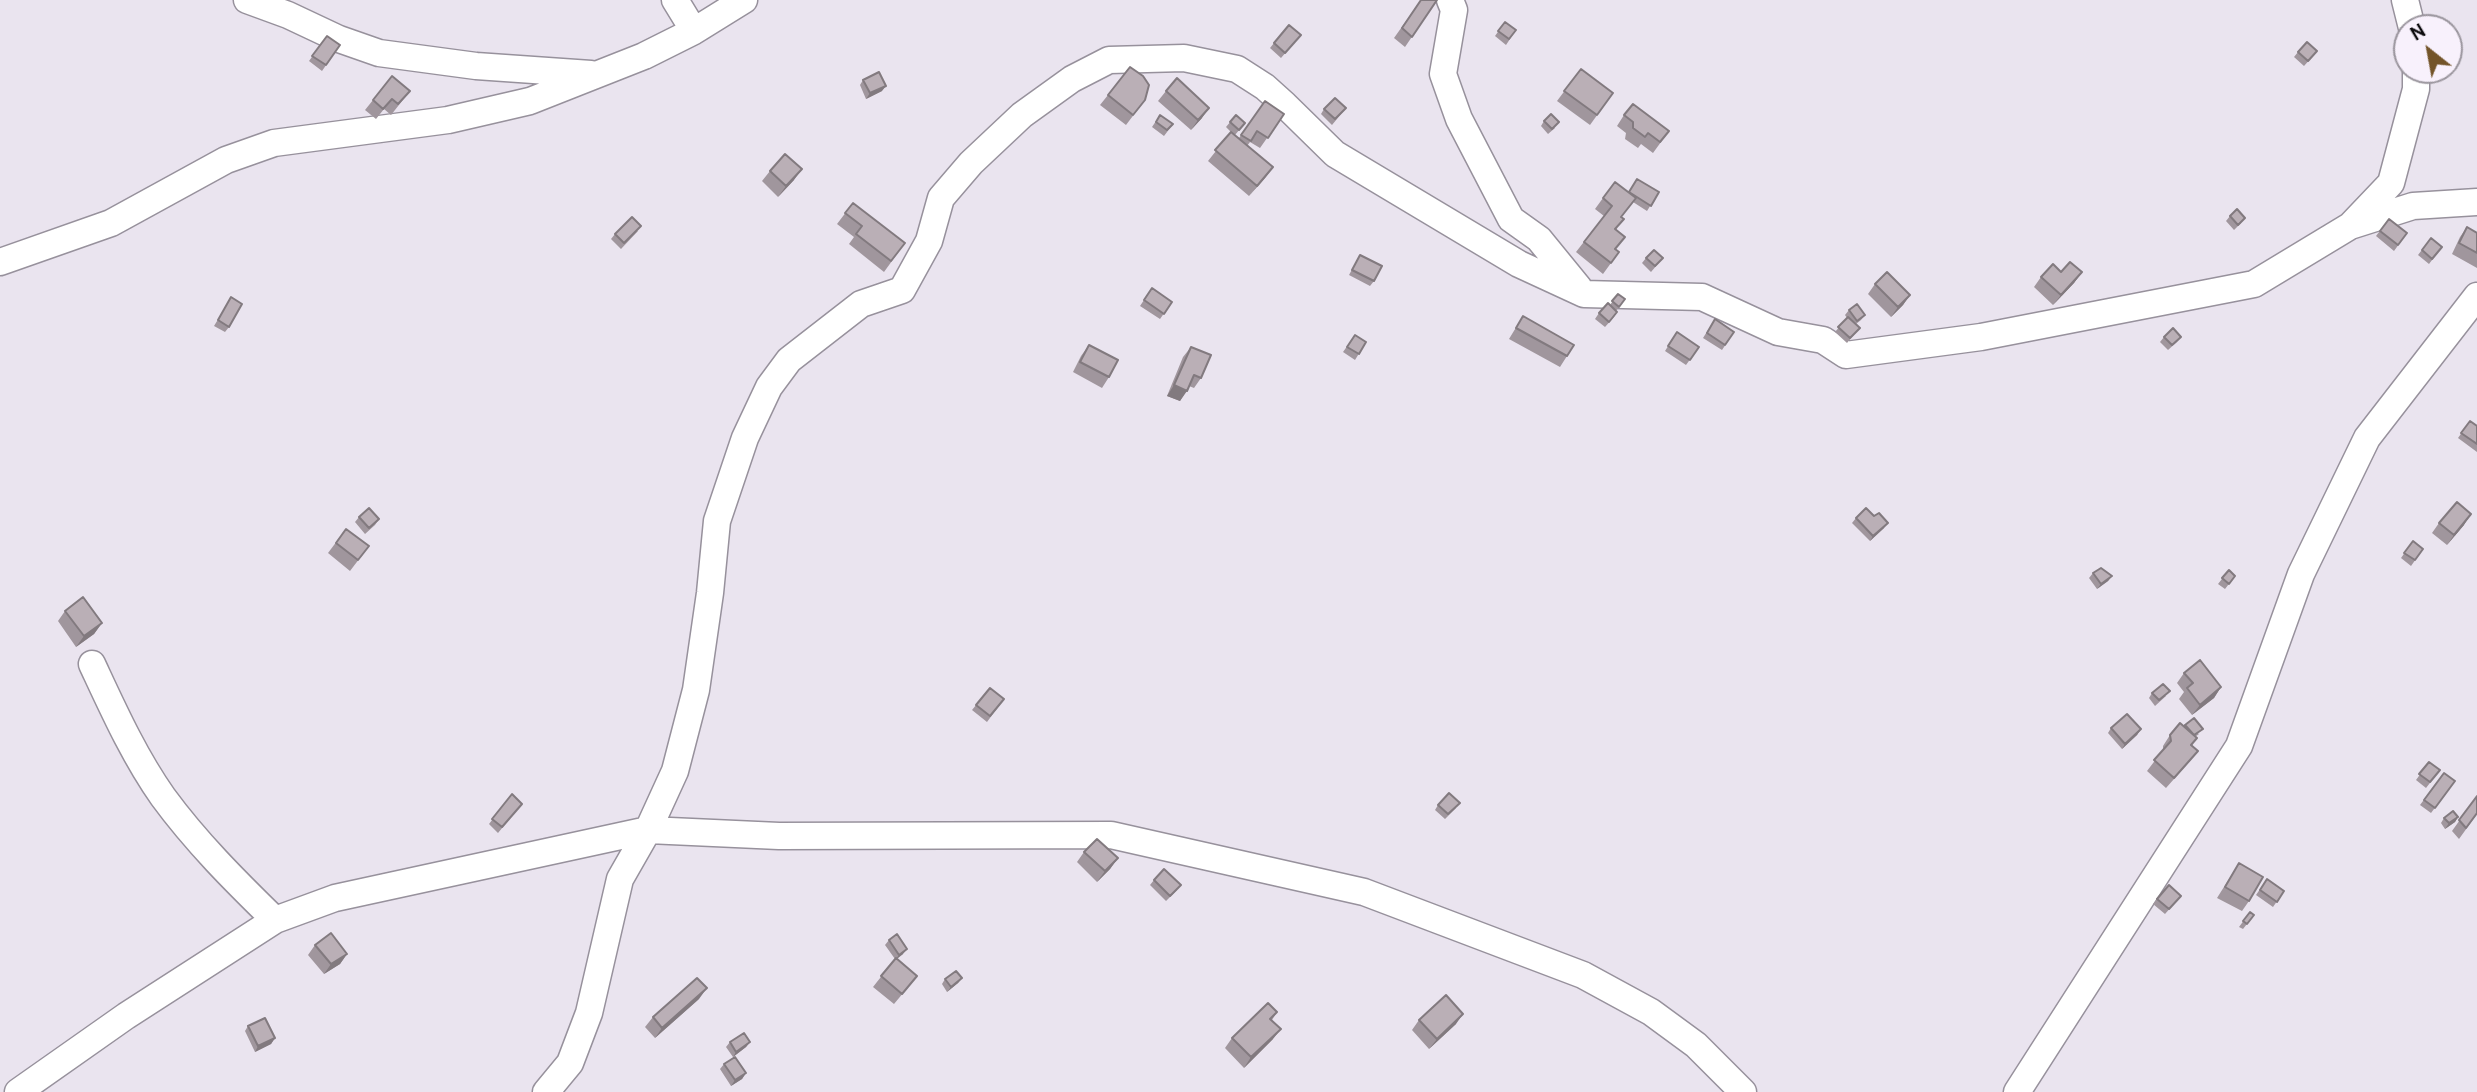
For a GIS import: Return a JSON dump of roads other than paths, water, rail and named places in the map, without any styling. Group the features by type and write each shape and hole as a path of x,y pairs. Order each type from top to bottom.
{"street":[{"path":"247,0 379,53 477,66 597,74"},
{"path":"675,0 694,31"},
{"path":"0,262 111,223 226,160 274,143 448,120 530,101 644,56 694,31 744,0"},
{"path":"1450,0 1454,10 1443,74 1459,119 1511,219 1539,239 1584,294"},
{"path":"546,1092 570,1063 589,1013 620,879 648,830 675,771 696,690 717,521 745,438 769,387 789,360 861,304 902,290 929,242 941,198 996,137 1021,115 1072,79 1109,60 1184,58 1237,69 1275,96 1335,154 1519,264 1584,294 1702,297 1777,332 1823,340 1846,355 1981,337 2254,284 2350,226 2413,206 2477,202"},
{"path":"2350,226 2391,183 2416,84"},
{"path":"2017,1092 2239,746 2301,574 2367,438 2477,296"},
{"path":"92,664 120,726 162,796 215,861 275,920"},
{"path":"18,1092 126,1016 275,920 335,898 648,830 779,836 1111,835 1364,892 1583,975 1651,1012 1696,1045 1743,1092"}]}
